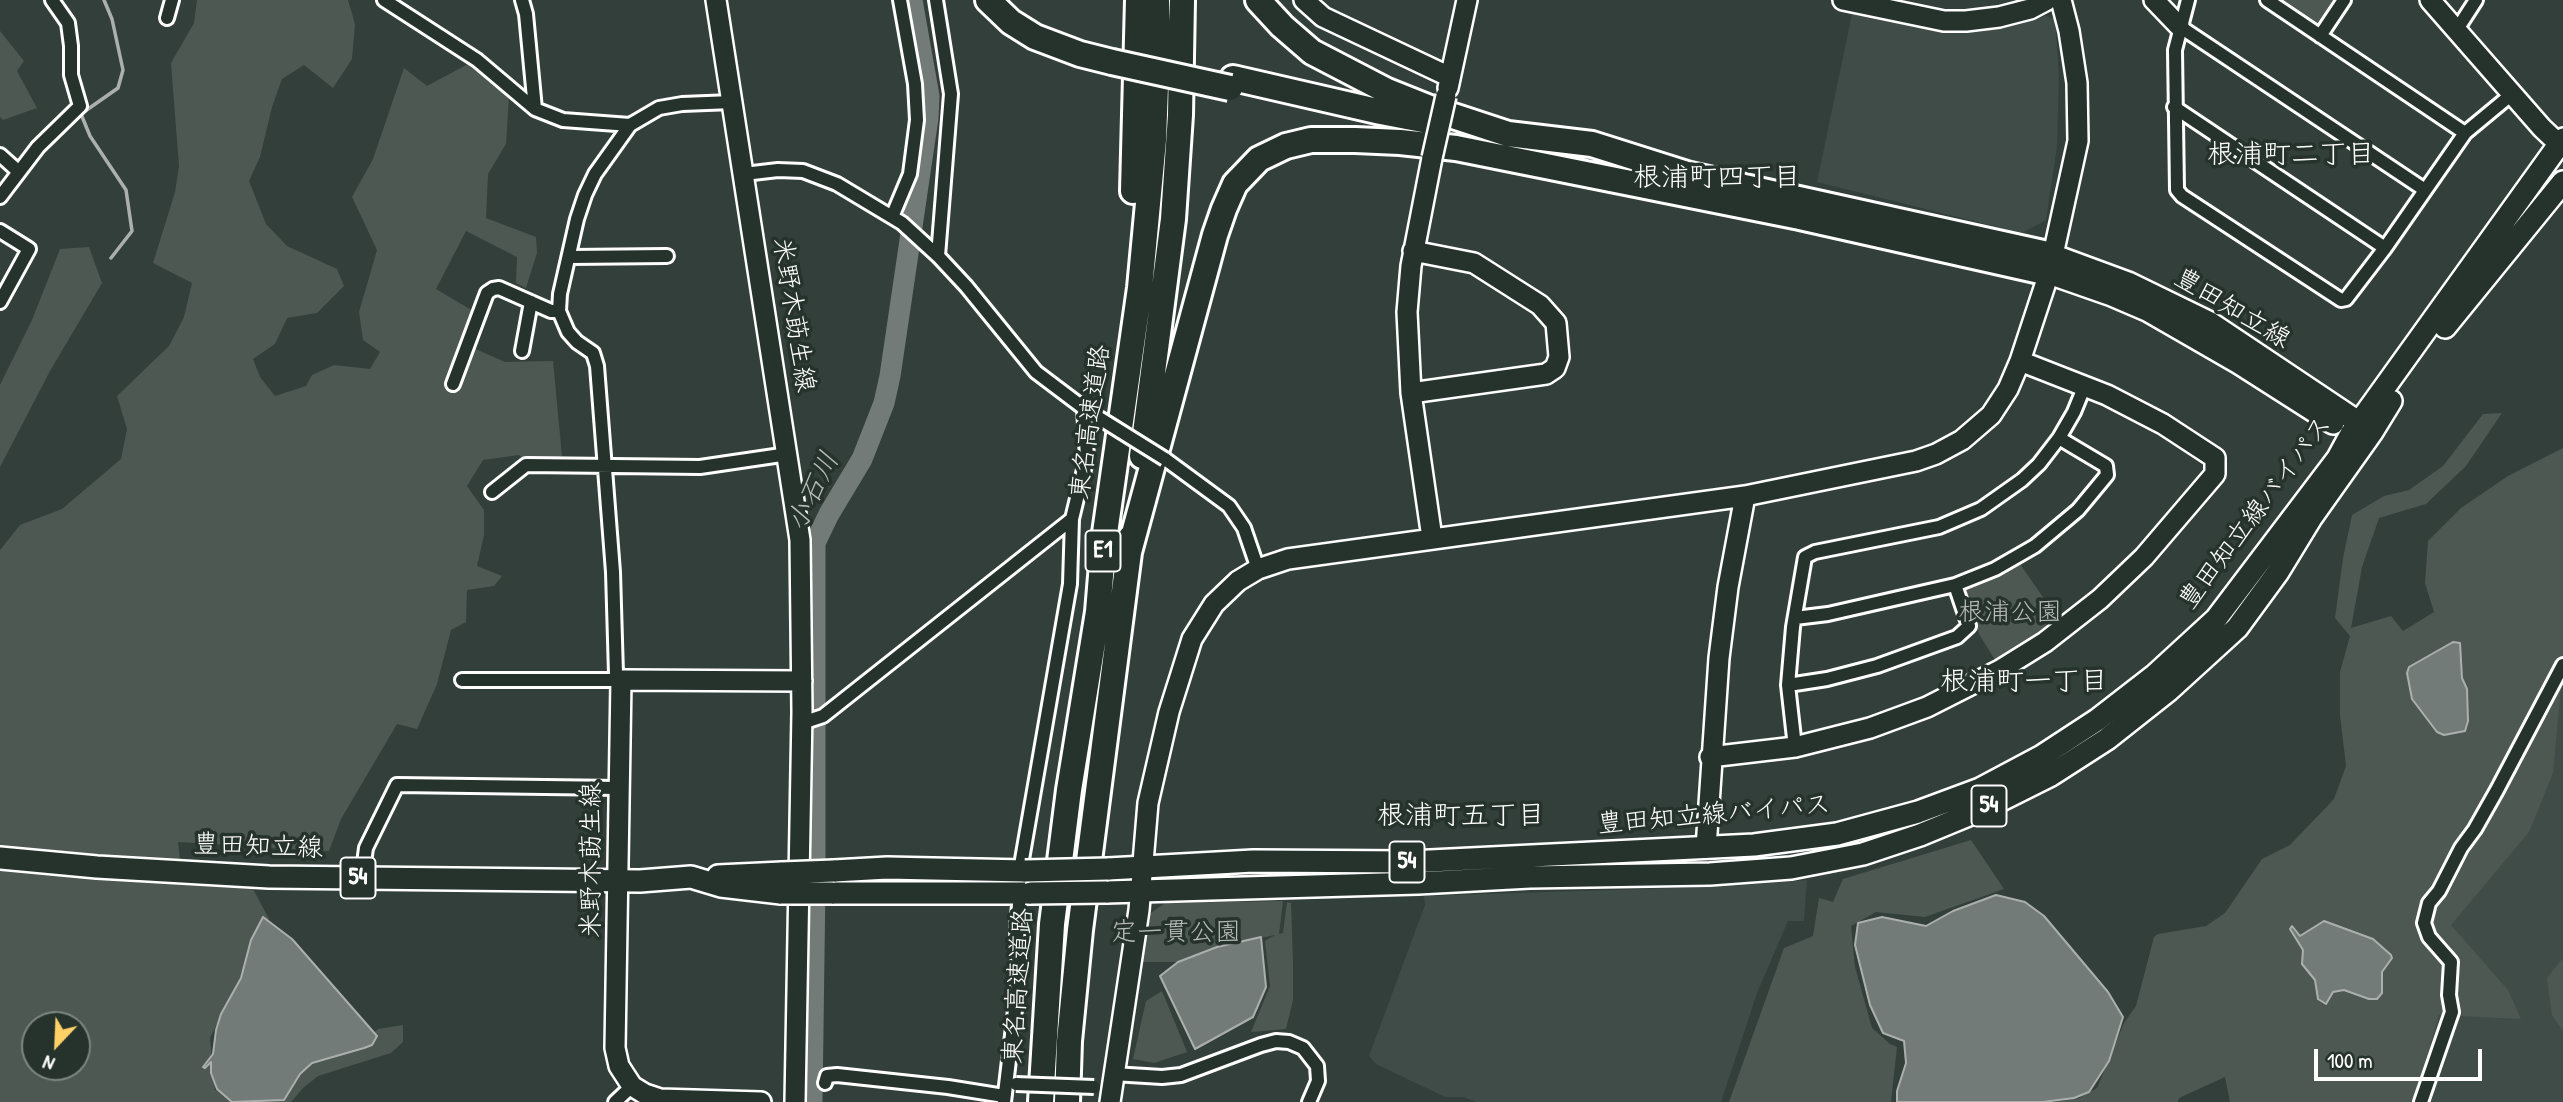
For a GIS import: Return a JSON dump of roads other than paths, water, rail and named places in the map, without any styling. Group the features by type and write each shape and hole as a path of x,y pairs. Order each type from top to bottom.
{"highway":[{"path":"988,0 1011,22 1035,37 1080,54 1114,58 1381,112 1508,134 1592,144 1690,175 2050,264"},
{"path":"1002,0 1019,16 1037,27 1114,58"},
{"path":"1104,540 1129,287 1136,145 1138,0"},
{"name":"東名高速道路","path":"1041,1102 1052,924 1069,790 1098,612 1104,540 1140,288 1154,140 1157,0"},
{"name":"東名高速道路","path":"1067,1102 1069,1041 1080,930 1173,219 1180,115 1182,0"},
{"path":"1258,0 1312,52 1387,91 1508,134"},
{"path":"1232,83 1456,148 2050,264"},
{"path":"1129,552 1215,235 1235,184 1259,159 1286,146 1311,140 1400,142 1456,148"}],"main road":[{"name":"豊田知立線バイパス","path":"1140,891 1530,877 1706,874 1791,868 1863,854 1920,835 1983,809 2051,775 2107,739 2169,690 2237,628 2278,572 2362,433 2561,142"},
{"name":"豊田知立線バイパス","path":"1022,871 1142,868 1253,861 1410,862 1766,844 1837,834 1918,813 1980,789 2042,756 2097,720 2155,675 2216,619 2338,458 2362,433 2563,182"},
{"name":"豊田知立線","path":"2050,264 2128,283 2210,323 2362,433"},
{"name":"豊田知立線","path":"0,858 269,877 630,881 691,877 721,886 781,883"},
{"name":"54","path":"781,883 834,871 887,868 1022,871"},
{"name":"54","path":"781,883 832,894 1140,891"}],"street":[{"path":"0,197 38,147 80,106 71,75 68,23 52,0"},
{"path":"167,18 172,0"},
{"path":"384,0 477,60 536,109 563,120 630,125"},
{"path":"522,0 526,13 536,109"},
{"name":"米野木莇生線","path":"716,0 801,552 805,722 795,1102"},
{"path":"897,220 910,174 917,120 915,84 900,0"},
{"path":"936,0 951,94 938,256"},
{"path":"1304,0 1323,17 1448,86"},
{"path":"1432,538 1412,393 1407,312 1413,251 1467,0"},
{"path":"1843,0 1944,21 1999,17 2029,9 2047,0"},
{"path":"1107,1088 1140,891 1148,803 1157,758 1192,639 1223,594 1258,569 1288,559 1745,496 1916,461 1962,440 1991,415 2000,403 2020,361 2050,264 2078,141 2077,83 2069,31 2060,0"},
{"path":"2154,0 2179,26 2425,190"},
{"path":"2188,0 2179,26 2175,50 2176,190 2336,299 2346,299 2465,133 2512,94"},
{"path":"2267,0 2465,133"},
{"path":"2320,36 2344,0"},
{"path":"2430,0 2512,94 2561,142"},
{"path":"2456,31 2476,0"},
{"path":"621,680 616,674 613,572 597,366 593,354 568,332 559,311 560,293 585,195 595,174 630,125 659,108 682,104 732,102"},
{"path":"2174,107 2385,248"},
{"path":"0,155 19,172"},
{"path":"744,174 778,170 803,171 837,184 897,220 938,256 966,286 1036,372 1090,412 1165,459 1229,506 1244,528 1258,569"},
{"path":"0,231 29,249 0,302"},
{"path":"1412,393 1546,374 1555,368 1559,357 1556,323 1540,305 1474,263 1413,251"},
{"path":"570,257 667,256"},
{"path":"453,384 487,293 499,288 551,311 559,311"},
{"path":"522,351 531,302"},
{"path":"1710,757 1795,747 1870,728 1927,707 2022,657 2099,599 2144,557 2210,482 2217,463 2209,453 2163,424 2085,385 2020,361"},
{"path":"1795,747 1788,685 1794,618 1803,562 1807,555 1939,527 1981,509 2022,480 2039,464 2060,438 2085,385"},
{"path":"1022,871 1070,584 1072,519 1087,457 1090,412"},
{"path":"1794,618 1828,614 1955,585 2007,562 2049,536 2078,510 2107,475 2106,466 2060,438"},
{"path":"492,492 526,465 700,467 788,454"},
{"path":"1706,874 1710,757 1719,658 1745,496"},
{"path":"805,722 823,716 1072,519"},
{"path":"1788,685 1827,679 1878,666 1957,637 1969,626 1955,585"},
{"path":"2421,1102 2452,1012 2449,995 2451,962 2429,937 2424,923 2429,903 2439,891 2461,848 2481,820 2563,665"},
{"path":"462,680 802,681"},
{"name":"米野木莇生線","path":"621,680 619,788 630,881 615,1048 619,1066 632,1086"},
{"path":"362,878 366,848 397,785 619,788"},
{"path":"1008,1091 1019,976 1017,928 1026,893"},
{"path":"825,1083 827,1076 837,1074 1008,1091 1107,1088 1181,1075 1276,1041 1289,1042 1303,1048 1317,1066 1318,1081 1315,1094 1309,1102"},
{"path":"615,1102 632,1086 660,1099 761,1102"}],"waterway":[{"path":"104,0 112,19 123,70 118,88 81,114 90,136 126,190 132,231 111,258"},
{"name":"小石川","path":"812,1102 815,543 862,459 884,403 890,376 928,118 929,96 912,0"}],"district":[{"name":"根浦町二丁目","path":"2291,156"},
{"name":"根浦町四丁目","path":"1717,179"},
{"name":"根浦町一丁目","path":"2024,683"},
{"name":"根浦町五丁目","path":"1461,817"}],"park label":[{"name":"根浦公園","path":"2010,613"},
{"name":"定一貫公園","path":"1176,933"}]}
